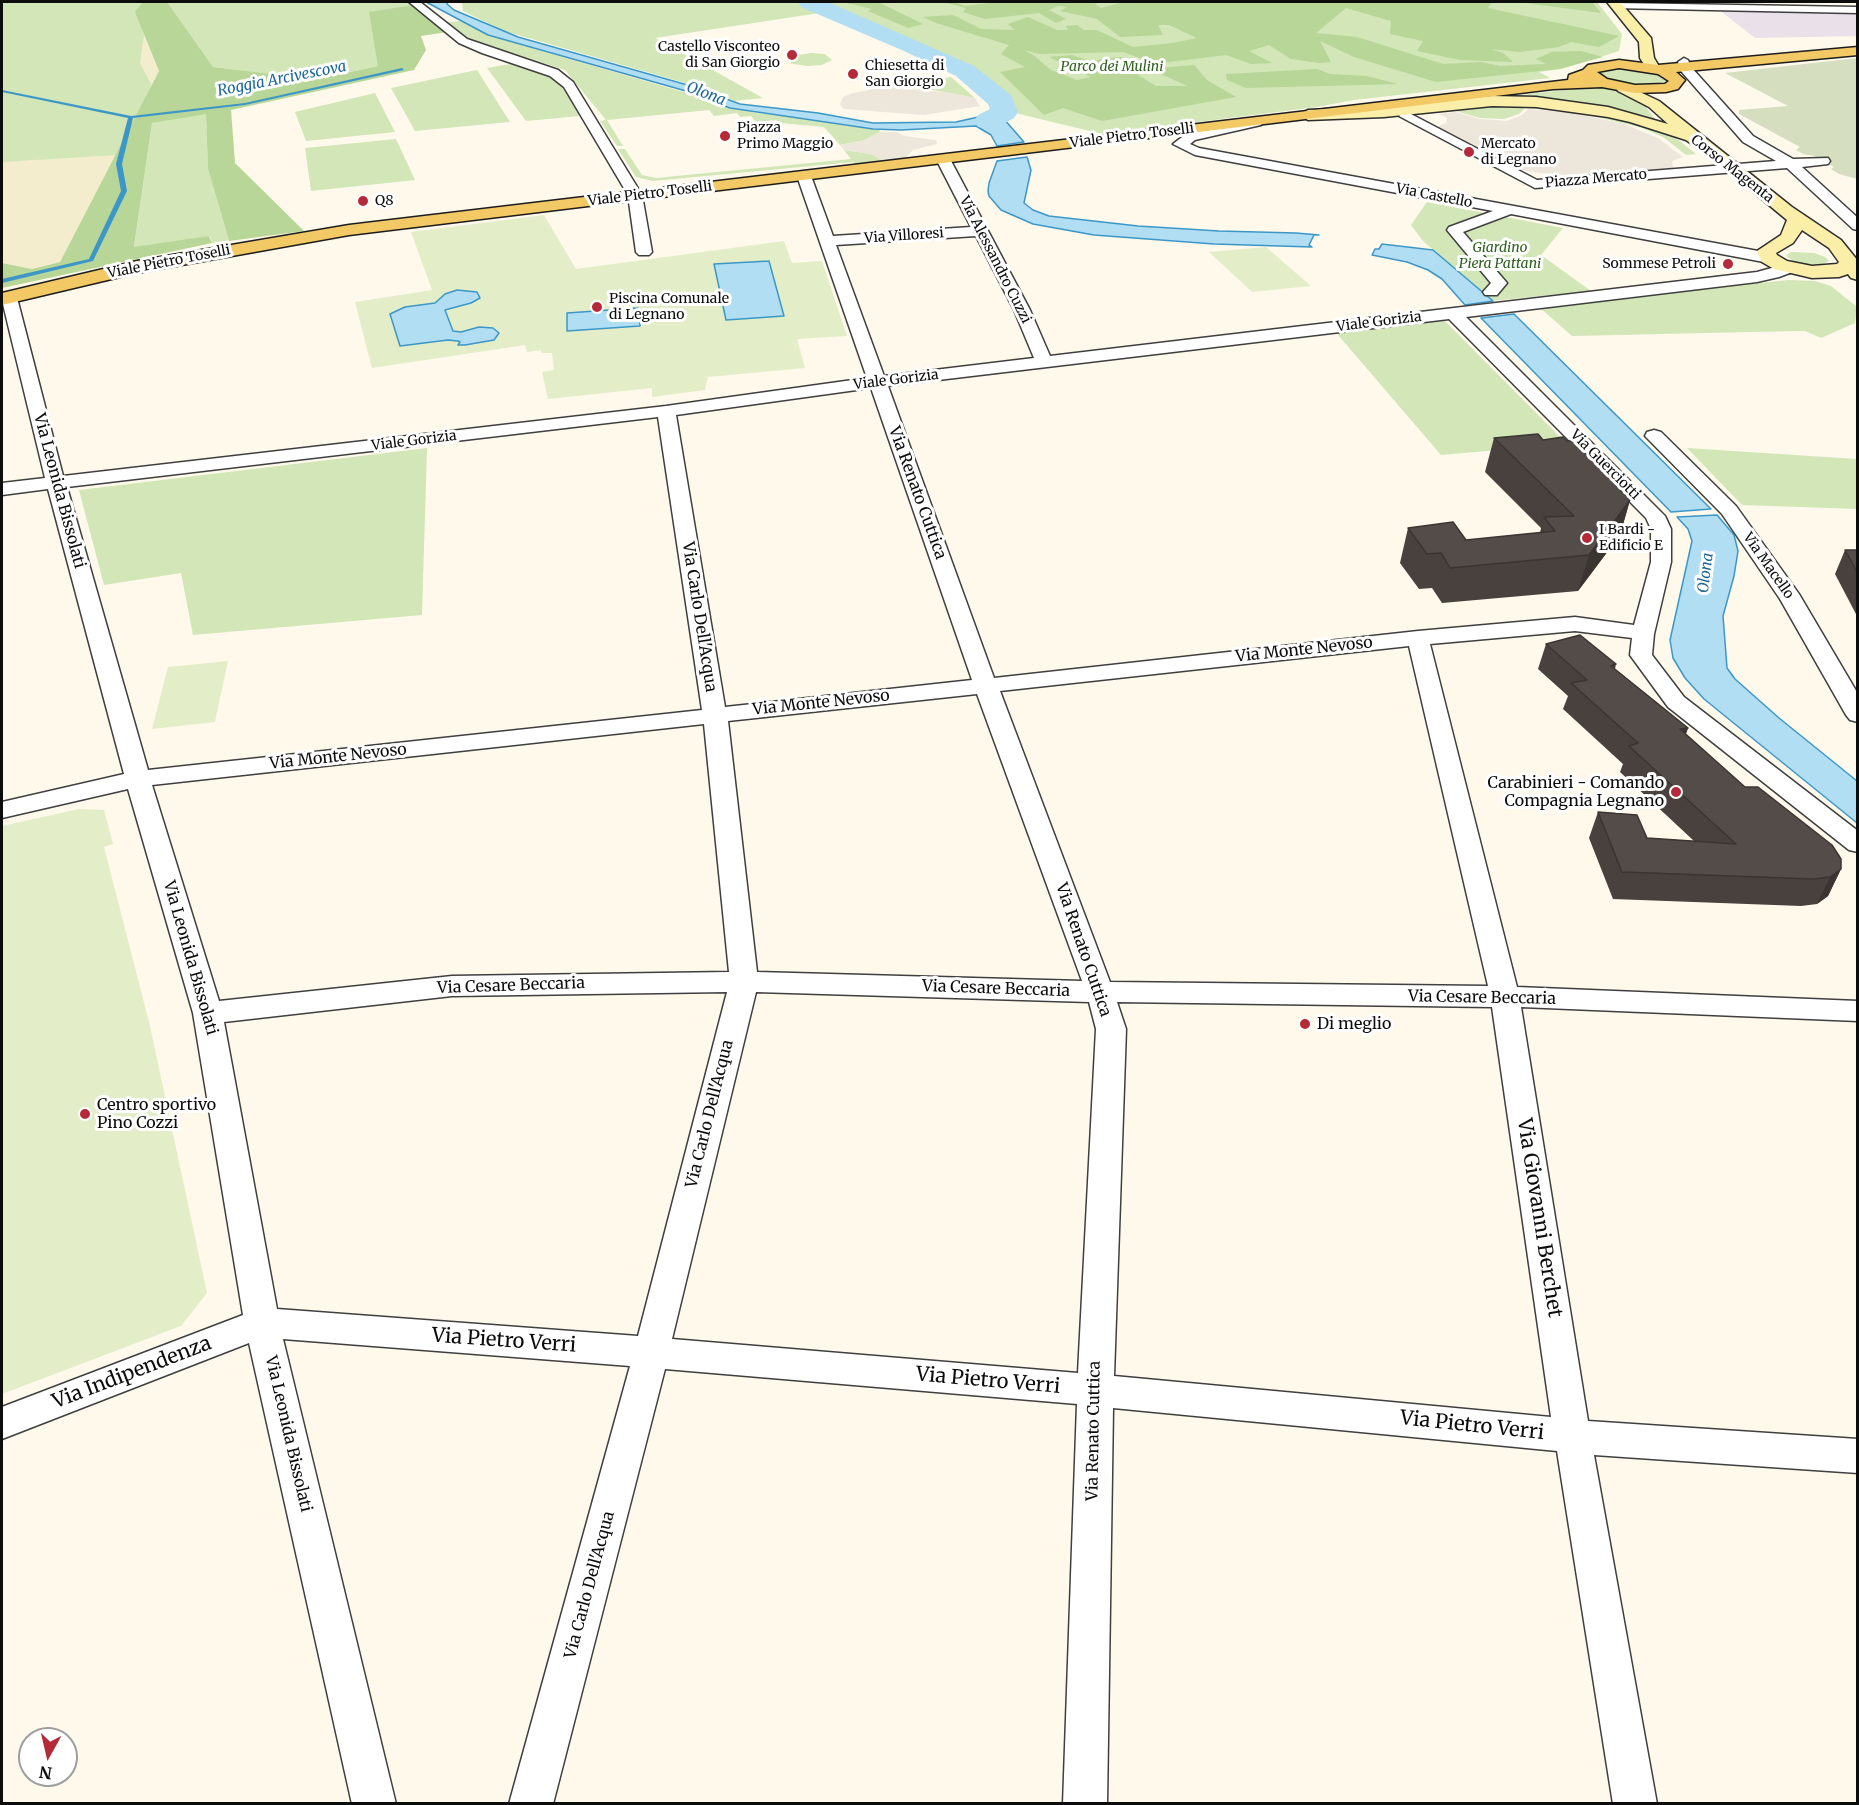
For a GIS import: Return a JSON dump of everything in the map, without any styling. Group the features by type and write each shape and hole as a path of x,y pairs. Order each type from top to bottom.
{"main road":[{"path":"1588,73 1602,83 1647,90 1680,73 1714,66 1857,51"},
{"name":"Viale Pietro Toselli","path":"1553,85 1588,73 1589,70 1600,66 1619,64 1680,73"},
{"name":"Viale Pietro Toselli","path":"5,298 137,267 249,246 360,229 1553,85 1602,83"}],"street":[{"path":"414,2 463,41 486,51 554,73 569,85 635,195 644,252"},
{"path":"1842,2 1857,10"},
{"path":"1615,4 1857,10"},
{"path":"1615,4 1644,37 1647,58 1656,68"},
{"path":"1619,64 1646,45"},
{"path":"1669,117 1660,99 1680,73 1749,139 1790,164 1857,226"},
{"name":"Corso Magenta","path":"1623,88 1645,98 1849,262"},
{"name":"Viale Pietro Toselli","path":"1303,115 1384,112 1480,102 1521,101 1601,111 1636,119 1692,137"},
{"name":"Piazza Mercato","path":"1405,116 1535,184 1823,161"},
{"name":"Via Castello","path":"1256,122 1191,137 1180,144 1195,151 1509,210 1772,252"},
{"name":"Via Alessandro Cuzzi","path":"943,159 1022,310 1044,361"},
{"name":"Via Renato Cuttica","path":"804,176 1100,992 1111,1029 1095,1390 1085,1803"},
{"path":"1491,292 1499,283 1454,230 1509,210 1535,184"},
{"path":"1772,252 1793,232 1796,219"},
{"name":"Via Villoresi","path":"829,241 980,231"},
{"path":"1772,252 1812,246 1832,251 1849,262"},
{"path":"1772,252 1790,268 1812,272 1849,262"},
{"name":"Viale Gorizia","path":"2,489 666,411 1044,361 1773,274 1790,268"},
{"name":"Via Leonida Bissolati","path":"5,298 138,779 208,1013 262,1323 374,1803"},
{"name":"Via Guerciotti","path":"1453,313 1655,516 1661,529 1660,562 1641,655 1676,702 1857,844"},
{"name":"Via Carlo Dell'Acqua","path":"531,1803 644,1380 744,982 715,715 666,411"},
{"name":"Via Macello","path":"1654,436 1729,510 1791,599 1857,715"},
{"name":"Via Monte Nevoso","path":"2,810 138,779 1418,638 1575,624 1644,634"},
{"name":"Via Giovanni Berchet","path":"1418,638 1505,997 1573,1436 1635,1803"},
{"name":"Via Cesare Beccaria","path":"208,1013 452,986 744,982 1100,992 1505,997 1857,1011"},
{"name":"Via Pietro Verri","path":"262,1323 650,1352 1095,1390 1573,1436 1857,1456"},
{"name":"Via Indipendenza","path":"2,1423 262,1323"}],"shaded area":[{"path":"2,2 135,12 159,71 60,262 32,269 2,263"},
{"path":"1718,9 1853,11 1857,14 1857,36 1755,38"},
{"path":"879,88 947,92 975,98 980,106 924,115 843,109 840,104 843,97"},
{"path":"1528,109 1574,113 1624,124 1658,138 1683,157 1672,161 1673,169 1562,176 1521,170 1438,127 1447,122 1447,118 1439,114 1456,112 1480,119 1507,121 1522,115"},
{"path":"880,132 897,132 904,136 936,140 937,144 913,150 903,160 885,162 871,154 844,150 840,145 865,140"}],"green space":[{"path":"2,2 433,2 414,4 378,66 298,83 297,77 213,67 168,4 148,6 140,63 151,84 133,154 2,162"},
{"path":"143,2 167,2 213,67 298,77 299,83 378,66 369,12 414,5 447,32 421,36 426,50 414,70 231,110 235,163 304,231 229,241 208,169 206,114 152,123 134,247 209,236 212,243 2,288 2,263 32,269 60,262 159,71 135,12"},
{"path":"462,2 800,2 826,12 655,38 763,98 734,101 713,91 504,31 463,11"},
{"name":"Parco dei Mulini","path":"815,2 1597,2 1622,34 1619,51 1562,69 1539,72 1550,78 1354,100 1317,107 1102,134 1011,112 1013,107 1002,94 976,75"},
{"path":"843,2 878,2 923,24 908,28 868,11 872,9"},
{"path":"943,2 955,2 965,6 999,2 1099,2 1095,4 1101,8 1124,2 1492,2 1488,8 1619,36 1599,47 1571,42 1559,47 1519,52 1491,49 1503,53 1513,62 1460,60 1417,51 1423,41 1390,34 1391,21 1346,8 1316,33 1357,37 1443,64 1481,62 1500,66 1546,64 1536,59 1552,52 1581,51 1603,57 1559,69 1436,82 1354,57 1320,41 1331,62 1319,63 1291,59 1269,45 1249,51 1272,63 1251,64 1226,55 1148,67 1141,63 1143,59 1123,52 1040,54 1024,50 1051,70 1077,80 1091,77 1049,57 1072,55 1090,61 1121,57 1141,68 1138,75 1156,86 1188,86 1149,69 1194,65 1207,80 1236,97 1102,121 1063,108 1044,115 1000,72 1025,67 1001,54 1009,45 923,17 953,15 981,29 1015,30 1008,24 1028,17 1057,30 1068,30 1066,26 1077,25 1084,30 1097,30 1133,47 1197,38 1169,25 1158,25 1163,35 1120,37 1097,19 1060,11 1067,7 1058,6 1049,10 1066,19 1056,23 1039,13 985,19 963,12 966,8"},
{"path":"1518,2 1592,2 1601,13"},
{"path":"460,21 504,40 756,113 819,119 846,126 879,129 880,132 865,140 840,145 824,127 780,123 776,120 756,122 751,116 740,117 737,113 714,116 709,110 607,120 623,146 617,146 600,121 606,120 565,70 470,40 445,23"},
{"path":"811,53 825,54 832,60 822,65 807,66 793,64 787,60 791,56"},
{"path":"1857,58 1857,179 1839,174 1831,169 1834,167 1814,156 1803,154 1796,150 1800,147 1739,114 1739,110 1788,106 1725,73"},
{"path":"516,63 547,74 563,85 580,116 526,121 487,68"},
{"path":"1619,68 1657,73 1666,78 1666,81 1657,85 1639,86 1609,81 1600,75 1604,70"},
{"path":"1317,69 1330,74 1367,76 1398,84 1246,88 1227,80 1226,74"},
{"path":"477,70 510,122 415,131 391,88"},
{"path":"951,77 975,98 933,90 879,88"},
{"path":"1588,87 1612,88 1628,93 1641,100 1654,118 1662,124 1487,99"},
{"path":"375,93 395,132 306,141 295,112"},
{"path":"1472,105 1525,105 1604,113 1671,134 1696,154 1686,155 1663,137 1642,128 1576,112 1525,108 1519,114 1504,119 1480,118 1449,109"},
{"path":"206,113 208,169 229,241 212,243 210,236 134,248 152,123"},
{"path":"396,139 415,180 311,191 305,148"},
{"path":"618,149 625,149 642,175 656,178 851,159 844,150 871,154 885,162 856,165 854,162 653,181 636,177"},
{"name":"Giardino Piera Pattani","path":"1427,202 1563,228 1541,255 1591,291 1491,301 1423,241 1411,225"},
{"name":"Piscina Comunale di Legnano","path":"544,215 576,269 784,241 792,263 822,261 847,336 797,339 805,368 708,377 705,390 652,397 652,388 548,399 542,372 554,370 552,353 541,353 541,350 527,352 525,345 372,368 355,302 432,290 411,232"},
{"path":"1266,247 1311,286 1252,292 1209,252"},
{"path":"1791,252 1814,253 1829,261 1819,266 1798,264 1786,256"},
{"path":"1788,280 1815,281 1831,286 1857,307 1855,323 1821,338 1805,331 1572,336 1539,307"},
{"path":"1445,321 1567,444 1441,455 1333,329"},
{"path":"427,448 422,615 193,635 181,573 104,585 79,490"},
{"path":"1687,448 1857,459 1857,509 1742,505"},
{"path":"228,661 215,722 152,729 168,667"},
{"name":"Centro sportivo Pino Cozzi","path":"79,809 104,810 113,844 104,847 150,1026 207,1293 181,1326 2,1394 2,826"}],"water":[{"path":"426,2 448,2 447,4 454,10 518,37 691,86 740,104 818,113 873,123 956,122 996,113 1005,115 1004,119 1024,142 997,146 991,135 976,126 901,130 873,129 730,108 686,91 488,35"},
{"path":"805,2 822,2 968,65 1003,94 1010,102 1009,110 1000,109 1001,102 995,94 960,66"},
{"path":"1027,157 1031,170 1024,203 1033,210 1049,216 1138,226 1319,235 1314,235 1309,245 1312,247 1214,244 1094,235 1033,224 1001,210 989,196 988,191 997,161"},
{"path":"1382,244 1433,250 1493,301 1465,305 1442,279 1428,270 1407,262 1372,255 1375,249 1379,249"},
{"path":"769,261 784,316 726,320 714,264"},
{"path":"457,290 477,292 480,298 471,303 445,310 453,331 461,332 479,327 493,328 499,333 494,340 465,345 458,345 460,342 448,340 400,346 390,314 405,307 435,303 445,294"},
{"path":"638,308 640,326 567,331 567,313"},
{"path":"1514,314 1711,509 1671,512 1481,318"},
{"path":"1717,515 1734,535 1738,551 1723,616 1727,668 1735,679 1779,718 1857,781 1857,823 1704,699 1685,678 1673,658 1670,640 1692,541 1688,529 1677,517"}],"building":[{"path":"1538,434 1543,440 1563,437 1567,441 1574,441 1630,500 1589,555 1450,568 1441,553 1427,554 1408,528 1453,522 1466,540 1555,531 1544,517 1574,516 1494,438"},
{"path":"1845,550 1857,550 1857,572"},
{"path":"1580,635 1616,664 1611,666 1688,728 1680,729 1745,787 1758,787 1832,845 1841,859 1841,869 1830,877 1813,879 1622,872 1598,812 1637,815 1647,838 1736,844 1629,746 1638,743 1571,683 1587,680 1546,644"}],"waterway":[{"name":"Olona","path":"809,2 913,46 965,71 1001,101 1004,112 988,121"},
{"name":"Roggia Arcivescova","path":"131,117 245,104 402,69"},
{"name":"Roggia Arcivescova","path":"2,91 131,117"},
{"name":"Roggia Arcivescova","path":"2,281 91,260 124,191 119,164 131,117"}],"place":[{"name":"Castello Visconteo di San Giorgio","path":"792,55"},
{"name":"Chiesetta di San Giorgio","path":"853,74"},
{"name":"Piazza Primo Maggio","path":"725,136"},
{"name":"Mercato di Legnano","path":"1469,152"},
{"name":"Q8","path":"363,201"},
{"name":"Sommese Petroli","path":"1728,264"},
{"name":"Piscina Comunale di Legnano","path":"597,307"},
{"name":"I Bardi - Edificio E","path":"1587,538"},
{"name":"Carabinieri - Comando Compagnia Legnano","path":"1676,792"},
{"name":"Di meglio","path":"1305,1024"},
{"name":"Centro sportivo Pino Cozzi","path":"85,1114"}]}
